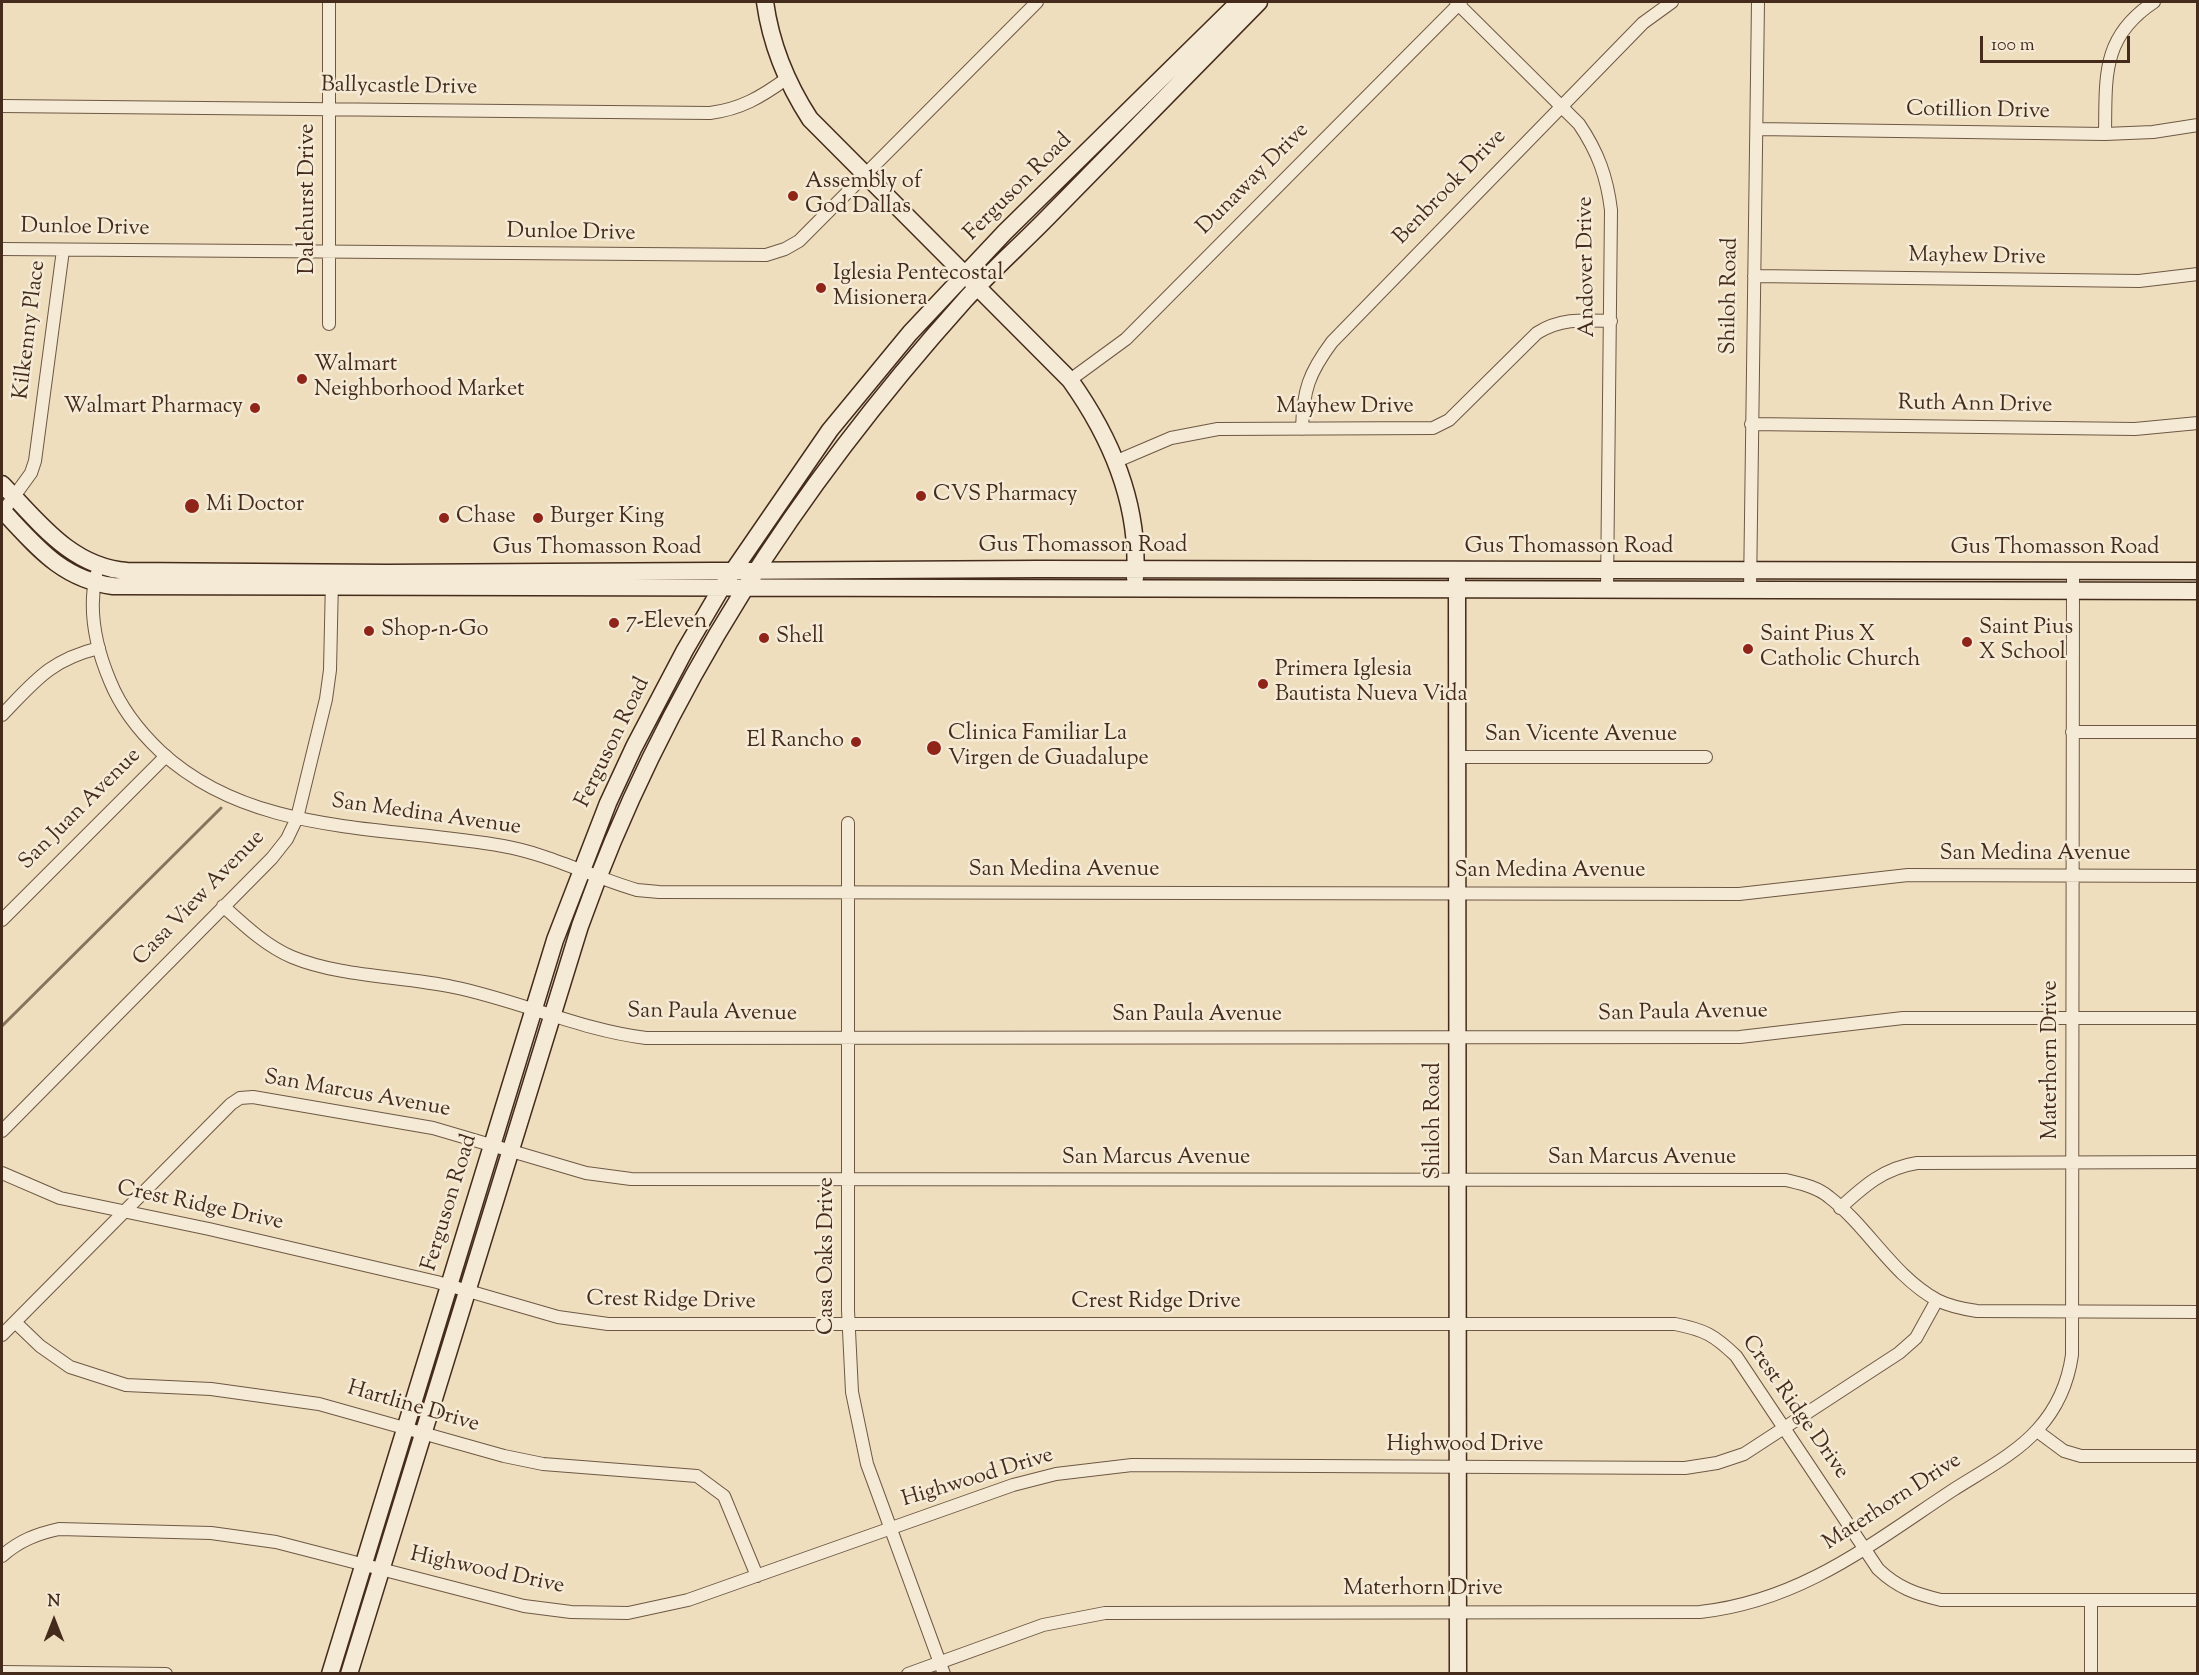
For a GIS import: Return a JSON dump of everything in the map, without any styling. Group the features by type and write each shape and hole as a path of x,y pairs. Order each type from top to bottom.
{"main road":[{"path":"765,2 771,34 786,79 810,119 1070,380 1103,432 1117,460 1134,530 1135,588"},
{"name":"Ferguson Road","path":"349,1674 552,1014 597,877 669,720 744,587 854,433 933,336 1185,66 1239,2"},
{"name":"Ferguson Road","path":"330,1674 534,1009 580,871 634,747 685,650 722,587 830,430 910,333 965,274 1185,66 1259,2"},
{"name":"Gus Thomasson Road","path":"2,484 65,547 82,560 98,566 127,571 214,579"},
{"name":"Gus Thomasson Road","path":"2,511 52,562 64,571 94,584 113,586 214,579 507,579 755,570 2198,571"},
{"path":"860,588 872,570"},
{"path":"987,570 987,588"},
{"name":"Shiloh Road","path":"1456,570 1458,1674"},
{"path":"1928,571 1928,590"},
{"name":"Gus Thomasson Road","path":"507,579 722,587 860,588 2198,591"}],"street":[{"name":"Dalehurst Drive","path":"329,2 329,324"},
{"name":"Dunloe Drive","path":"2,249 766,255 785,249 799,241 1036,2"},
{"name":"Andover Drive","path":"1459,2 1561,105 1595,147 1608,183 1611,210 1611,321 1607,590"},
{"name":"Dunaway Drive","path":"1070,380 1126,339 1459,2"},
{"name":"Benbrook Drive","path":"1302,429 1305,386 1316,363 1332,342 1642,23 1672,2"},
{"name":"Shiloh Road","path":"1750,591 1758,2"},
{"path":"2105,134 2106,75 2109,57 2116,39 2128,21 2154,2"},
{"name":"Ballycastle Drive","path":"2,106 710,113 747,105 786,79"},
{"name":"Cotillion Drive","path":"1757,129 2105,134 2153,132 2198,125"},
{"name":"Kilkenny Place","path":"2,511 31,473 36,461 63,250"},
{"name":"Mayhew Drive","path":"1754,276 2139,281 2198,274"},
{"name":"Mayhew Drive","path":"1117,460 1172,438 1218,429 1433,428 1449,420 1537,333 1552,324 1568,320 1611,321"},
{"name":"Ruth Ann Drive","path":"1751,424 2135,429 2198,423"},
{"name":"San Medina Avenue","path":"98,566 92,604 99,648 121,704 132,721 180,768 228,796 297,818 504,846 637,890 659,892 1739,894 1908,874 2198,876"},
{"name":"Materhorn Drive","path":"908,1674 942,1668 1043,1625 1105,1613 1700,1612 1726,1609 1806,1584 1864,1549 2016,1448 2037,1431 2056,1404 2066,1383 2072,1355 2073,571"},
{"name":"Casa View Avenue","path":"2,1131 272,858 286,839 297,818 328,687 332,580"},
{"path":"2,716 57,663 69,656 99,648"},
{"path":"2072,732 2198,732"},
{"name":"San Juan Avenue","path":"2,920 166,756"},
{"name":"San Vicente Avenue","path":"1456,757 1706,757"},
{"name":"Casa Oaks Drive","path":"848,823 848,1324 852,1392 867,1464 942,1668"},
{"name":"San Paula Avenue","path":"223,906 274,948 294,958 321,966 450,986 552,1014 617,1035 646,1038 848,1036 1740,1037 1903,1018 2198,1018"},
{"name":"San Marcus Avenue","path":"122,1212 231,1104 240,1098 253,1097 433,1128 586,1173 622,1178 1786,1180 1810,1186 1829,1196 1918,1287 1937,1300 1977,1311 2198,1312"},
{"path":"1840,1208 1880,1174 1898,1166 1917,1163 2198,1162"},
{"name":"Crest Ridge Drive","path":"2,1173 41,1192 449,1285 558,1317 608,1324 1676,1324 1705,1330 1719,1339 1736,1356 1864,1549 1878,1569 1895,1585 1915,1594 1941,1600 2198,1600"},
{"path":"2,1335 122,1212"},
{"name":"Highwood Drive","path":"2,1556 16,1544 37,1534 59,1529 211,1533 331,1554 381,1570 524,1606 606,1613 661,1608 1013,1485 1056,1474 1132,1465 1685,1468 1718,1463 1744,1454 1899,1353 1916,1338 1937,1300"},
{"name":"Hartline Drive","path":"15,1322 40,1346 70,1367 126,1385 211,1389 320,1404 543,1464 697,1476 724,1496 757,1576"},
{"path":"2037,1431 2064,1451 2081,1456 2198,1456"},
{"path":"2091,1600 2091,1674"},
{"path":"2,1672 166,1674"}],"waterway":[{"path":"2,1026 221,808"}],"place":[{"name":"Assembly of God Dallas","path":"793,196"},
{"name":"Iglesia Pentecostal Misionera","path":"821,288"},
{"name":"Walmart Neighborhood Market","path":"302,379"},
{"name":"Walmart Pharmacy","path":"255,408"},
{"name":"CVS Pharmacy","path":"921,496"},
{"name":"Mi Doctor","path":"192,506"},
{"name":"Chase","path":"444,518"},
{"name":"Burger King","path":"538,518"},
{"name":"7-Eleven","path":"614,623"},
{"name":"Shop-n-Go","path":"369,631"},
{"name":"Shell","path":"764,638"},
{"name":"Saint Pius X School","path":"1967,642"},
{"name":"Saint Pius X Catholic Church","path":"1748,649"},
{"name":"Primera Iglesia Bautista Nueva Vida","path":"1263,684"},
{"name":"El Rancho","path":"856,742"},
{"name":"Clinica Familiar La Virgen de Guadalupe","path":"934,748"}]}
